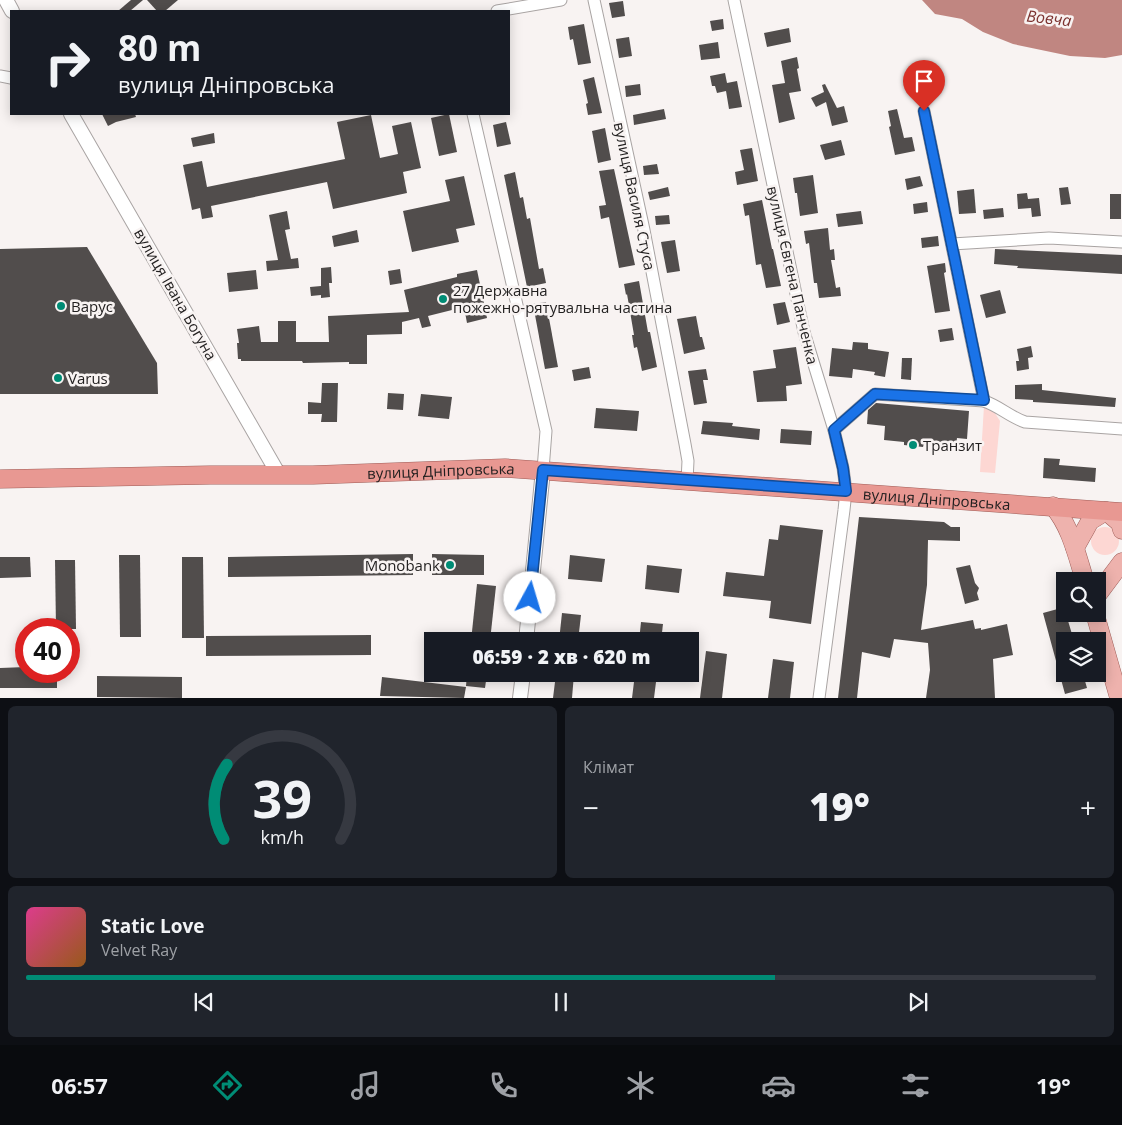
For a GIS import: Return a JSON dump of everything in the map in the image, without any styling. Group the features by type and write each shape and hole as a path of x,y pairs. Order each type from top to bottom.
{"highway":[{"name":"вулиця Дніпровська","path":"0,479 279,475 505,468 1114,511"}],"main road":[{"path":"1053,506 1062,517 1082,572"},
{"path":"1075,548 1090,521 1114,511 1122,530"},
{"path":"1106,583 1122,562"},
{"path":"1098,622 1120,693"}],"street":[{"path":"503,10 561,0"},
{"name":"вулиця Василя Стуса","path":"594,0 644,230 688,461 687,481"},
{"name":"вулиця Євгена Панченка","path":"734,0 804,332 834,430 846,491 820,698"},
{"path":"924,111 984,400"},
{"name":"вулиця Івана Богуна","path":"72,115 279,475"},
{"path":"473,115 546,431 527,632"},
{"path":"952,244 1048,238 1122,242"},
{"path":"834,430 875,394 984,400 1015,419 1025,422 1122,429"},
{"path":"520,698 522,682"}],"shaded area":[{"path":"984,406 993,410 1000,421 995,473 980,472"},
{"path":"1105,527 1115,531 1119,541 1115,551 1105,555 1095,551 1091,541 1095,531"}],"water":[{"name":"Вовча","path":"922,0 1122,0 1122,55 1105,58 1070,56 1013,44 983,32 962,19 935,14"}],"building":[{"path":"131,0 143,0 131,10 119,10"},
{"path":"147,0 178,0 166,10 156,10"},
{"path":"623,1 625,16 612,18 609,3"},
{"path":"723,19 724,29 712,31 710,21"},
{"path":"584,24 591,63 578,65 573,39 570,40 568,27"},
{"path":"789,28 791,42 767,47 764,33"},
{"path":"629,37 632,56 619,58 616,39"},
{"path":"718,42 720,58 701,60 699,45"},
{"path":"797,57 801,91 789,93 795,119 779,123 772,85 785,83 781,61"},
{"path":"725,73 727,83 737,81 742,107 729,109 726,91 717,93 715,86 712,86 710,76"},
{"path":"594,77 602,113 588,115 586,104 588,103 583,80"},
{"path":"640,84 641,95 626,97 625,86"},
{"path":"825,84 837,108 844,106 848,122 832,126 826,102 816,107 811,98 824,92 822,85"},
{"path":"664,109 666,119 634,125 633,115"},
{"path":"897,109 904,138 912,137 915,151 895,155 889,127 891,126 888,111"},
{"path":"102,115 135,115 136,117 108,126"},
{"path":"371,115 380,158 398,154 392,126 411,122 421,168 403,172 407,193 333,209 327,182 211,206 213,217 202,219 200,208 192,210 183,165 202,161 207,187 345,159 337,122"},
{"path":"449,115 457,152 439,156 431,118"},
{"path":"506,122 511,144 497,147 493,125"},
{"path":"605,128 611,160 598,163 592,131"},
{"path":"214,133 215,143 193,147 191,138"},
{"path":"841,140 845,155 825,160 820,145"},
{"path":"752,148 758,181 737,185 735,172 744,170 740,150"},
{"path":"657,164 659,174 644,175 643,166"},
{"path":"614,169 635,265 619,268 609,217 601,219 599,206 606,205 599,171"},
{"path":"515,172 520,198 523,197 527,219 530,218 539,269 543,268 546,283 527,287 504,175"},
{"path":"813,175 818,213 800,216 793,178"},
{"path":"464,176 475,225 456,229 459,242 412,252 403,211 450,201 445,180"},
{"path":"920,176 923,186 907,190 905,179"},
{"path":"668,187 670,196 650,200 648,192"},
{"path":"1068,187 1071,204 1061,205 1059,188"},
{"path":"974,189 976,213 959,214 957,191"},
{"path":"1027,193 1028,199 1039,198 1041,216 1032,217 1031,208 1018,209 1017,194"},
{"path":"1110,194 1121,194 1121,219 1110,219"},
{"path":"762,200 781,286 766,288 761,264 756,265 749,215 745,216 743,204"},
{"path":"927,202 928,212 914,214 913,204"},
{"path":"1003,208 1004,217 984,219 983,210"},
{"path":"287,211 290,229 285,230 291,259 298,258 299,268 267,271 266,261 278,260 269,215"},
{"path":"861,211 863,224 838,227 836,214"},
{"path":"669,215 670,224 656,225 655,216"},
{"path":"828,228 830,250 834,249 835,260 831,260 836,288 840,287 841,296 819,298 817,283 814,283 809,243 806,244 804,231"},
{"path":"357,230 359,242 334,247 332,236"},
{"path":"938,236 939,246 922,248 921,238"},
{"path":"675,240 680,271 667,273 661,242"},
{"name":"Варус","path":"87,247 157,363 158,394 0,394 0,249"},
{"path":"995,249 1122,255 1122,274 1017,268 1018,266 994,264"},
{"path":"945,263 946,272 944,273 950,311 935,313 927,266"},
{"path":"331,267 332,283 329,283 330,297 321,298 321,295 311,296 310,287 321,286 321,268"},
{"path":"400,269 402,283 390,285 388,271"},
{"path":"256,270 258,289 229,292 227,273"},
{"path":"477,270 487,318 467,323 464,307 428,316 431,326 422,328 419,318 402,322 402,334 367,335 367,364 349,364 349,362 241,361 241,359 238,359 237,343 239,343 237,329 259,326 261,342 278,342 278,321 296,321 296,342 329,342 328,316 409,312 404,290"},
{"path":"639,281 648,332 650,332 657,367 642,371 637,347 634,348 632,335 634,335 624,284"},
{"path":"1000,290 1006,313 986,318 980,295"},
{"path":"546,302 558,367 545,369 533,304"},
{"path":"785,302 790,322 777,325 773,304"},
{"path":"696,316 700,337 702,337 705,349 684,354 677,319"},
{"path":"952,328 954,340 940,342 938,330"},
{"path":"853,342 868,343 868,349 889,352 885,377 874,375 875,372 853,369 852,378 829,376 832,348 852,350"},
{"path":"1031,346 1033,357 1028,358 1029,369 1017,371 1016,361 1019,361 1017,349"},
{"path":"796,347 802,384 786,386 787,401 757,402 753,371 776,368 773,350"},
{"path":"902,358 912,358 911,380 901,379"},
{"path":"589,367 591,378 574,381 572,370"},
{"path":"706,369 708,380 703,380 707,403 694,405 688,371"},
{"path":"322,383 338,383 337,422 321,422 322,414 308,414 308,402 321,403"},
{"path":"1042,384 1042,390 1116,398 1115,407 1033,402 1033,400 1015,399 1015,385"},
{"path":"388,393 404,394 403,410 387,409"},
{"path":"421,394 452,397 449,419 418,416"},
{"path":"876,403 969,411 967,439 957,438 956,446 924,443 923,447 904,445 904,442 884,440 885,426 867,424 868,410"},
{"path":"596,408 639,411 637,431 594,428"},
{"path":"703,421 733,423 732,426 760,429 759,440 701,434"},
{"path":"781,429 812,431 811,445 780,443"},
{"path":"1044,458 1060,459 1059,465 1096,468 1095,482 1043,478"},
{"path":"859,517 944,522 951,527 960,527 960,541 928,540 927,585 921,630 973,620 975,629 981,628 981,630 1007,624 1013,655 993,659 995,698 926,698 930,670 928,643 894,639 890,658 862,652 857,698 838,698"},
{"path":"780,525 823,530 811,624 769,618 771,601 723,596 726,572 764,576 769,539 778,540"},
{"path":"413,554 413,575 228,577 228,557"},
{"path":"432,554 484,555 484,575 432,575"},
{"path":"119,555 140,555 141,637 120,637"},
{"path":"570,555 605,559 602,582 568,579"},
{"path":"0,557 30,557 31,577 0,578"},
{"path":"182,557 203,557 204,638 182,638"},
{"path":"55,560 75,560 76,618 56,618"},
{"path":"647,565 682,569 679,593 645,589"},
{"path":"970,565 975,583 979,588 977,593 979,600 965,604 956,568"},
{"path":"477,584 496,586 491,632 472,632"},
{"path":"1056,609 1056,622 1068,622 1071,632 1056,632 1056,661 1043,613"},
{"path":"562,613 581,615 579,632 560,632"},
{"path":"641,622 663,624 662,632 640,632"},
{"path":"371,635 371,655 206,656 206,636"},
{"path":"706,651 727,654 722,698 700,698"},
{"path":"773,659 794,662 790,698 768,698"},
{"path":"15,667 15,683 57,683 57,688 0,688 0,668"},
{"path":"97,676 182,677 182,698 97,697"},
{"path":"382,677 466,687 464,698 380,696"},
{"path":"466,682 486,682 485,688 466,686"},
{"path":"555,682 573,682 572,698 553,698"},
{"path":"634,682 656,682 654,698 632,698"},
{"path":"1062,682 1085,682 1087,688 1065,694"}],"place":[{"name":"27 Державна пожежно-рятувальна частина","path":"443,299"},
{"name":"Варус","path":"61,306"},
{"name":"Varus","path":"58,378"},
{"name":"Транзит","path":"913,445"},
{"name":"Monobank","path":"450,565"}],"route":[{"path":"530,598 543,470 846,491 834,430 875,394 984,400 924,111"}]}
